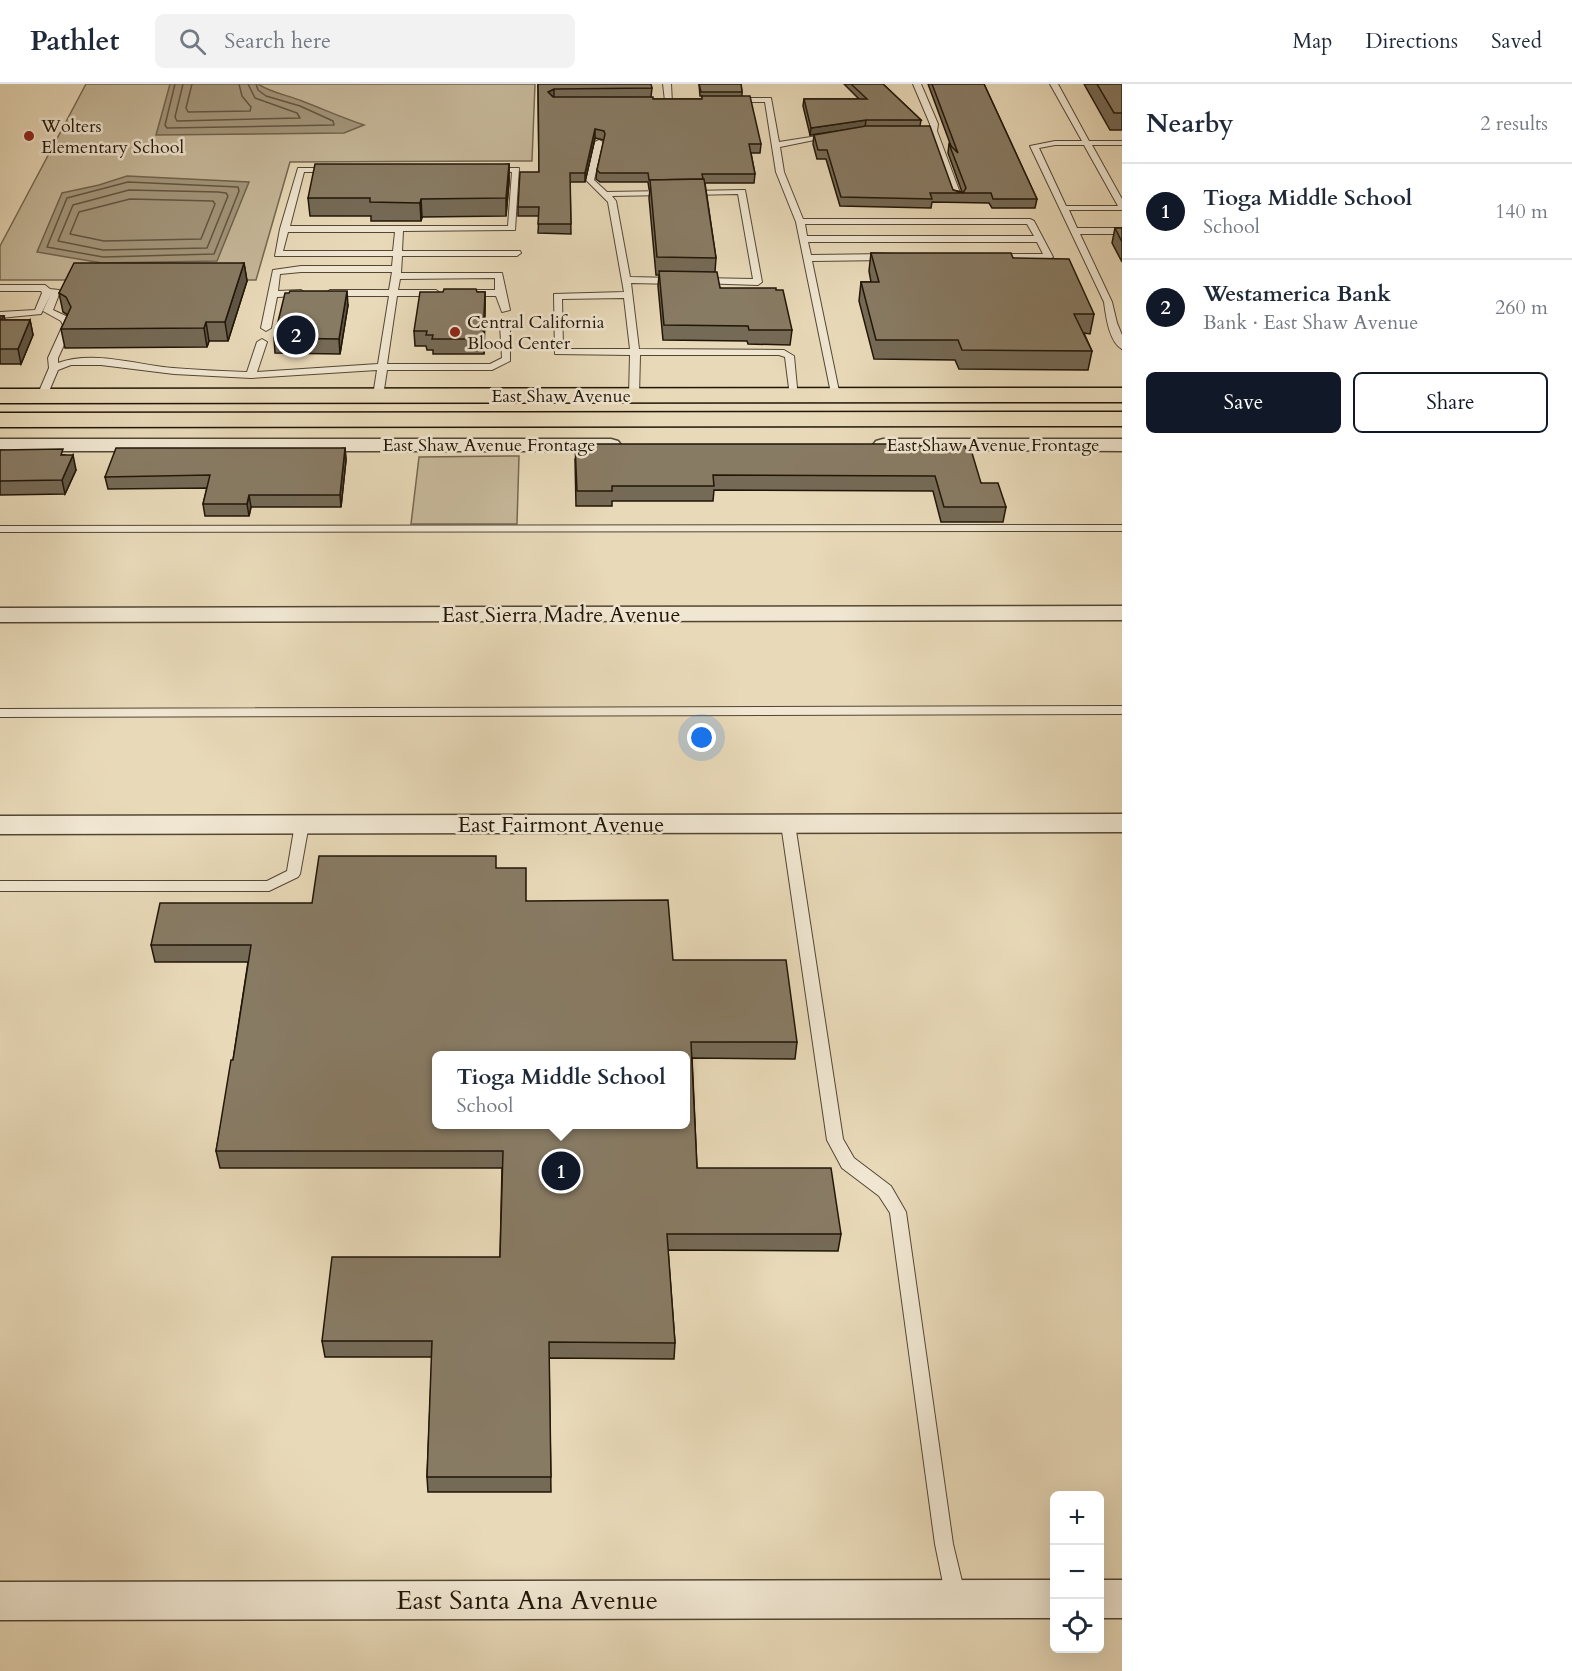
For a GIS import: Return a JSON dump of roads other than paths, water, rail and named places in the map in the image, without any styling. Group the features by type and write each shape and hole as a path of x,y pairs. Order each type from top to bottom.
{"main road":[{"name":"East Shaw Avenue","path":"377,408 377,414 383,409 393,407 568,407 634,396 1122,395"},
{"name":"East Shaw Avenue","path":"0,396 377,408 1122,420"},
{"name":"East Shaw Avenue","path":"0,418 377,408"}],"street":[{"name":"East Shaw Avenue Frontage","path":"0,445 633,445"},
{"name":"East Shaw Avenue Frontage","path":"859,445 1122,445"},
{"name":"East Sierra Madre Avenue","path":"0,615 1122,613"},
{"name":"East Fairmont Avenue","path":"0,825 1122,823"},
{"name":"East Santa Ana Avenue","path":"0,1602 1050,1599"},
{"path":"1104,1599 1122,1599"}],"lane":[{"path":"667,84 669,101"},
{"path":"917,84 934,124 933,131 958,198"},
{"path":"1054,84 1122,207 1063,208"},
{"path":"724,100 768,100 780,172 800,222 835,396"},
{"path":"658,101 680,101"},
{"path":"910,131 933,131"},
{"path":"776,145 844,134"},
{"path":"599,142 590,180 612,201 629,295 635,354 634,396"},
{"path":"1122,143 1038,144 1034,146 1108,302 1112,323 1122,346"},
{"path":"336,170 301,170 278,254 517,253"},
{"path":"284,229 512,228 516,170 480,170"},
{"path":"627,280 758,282 742,192 684,193"},
{"path":"603,194 672,193"},
{"path":"800,222 1030,221 1049,257 980,257"},
{"path":"377,408 394,292 399,229"},
{"path":"1076,234 1122,231"},
{"path":"803,239 1040,239"},
{"path":"807,258 899,257"},
{"path":"266,328 276,272 301,269 499,275 500,293 505,310"},
{"path":"0,288 45,288 46,291 56,292 48,311 65,319 68,325 53,357 54,368 42,396"},
{"path":"0,315 38,312 46,291"},
{"path":"273,294 441,293"},
{"path":"453,293 500,293"},
{"path":"629,295 557,296 558,352 635,354 781,352 789,356 795,396"},
{"path":"54,368 70,362 101,362 174,371 251,375 353,366 492,367 507,359 505,325"},
{"path":"251,375 262,342"},
{"path":"0,529 1122,528"},
{"path":"0,712 1122,710"},
{"path":"0,886 269,886 293,874 302,824"},
{"path":"788,824 835,1140 849,1163 885,1191 898,1212 944,1544 956,1600"}],"water":[{"path":"170,84 258,84 364,125 344,133 156,135"},
{"path":"127,176 249,182 217,261 102,263 37,252 62,193"}],"place":[{"name":"Wolters Elementary School","path":"29,136"},
{"name":"Central California Blood Center","path":"455,332"},
{"name":"Westamerica Bank","path":"296,335"},
{"name":"Tioga Middle School","path":"561,1171"}]}
